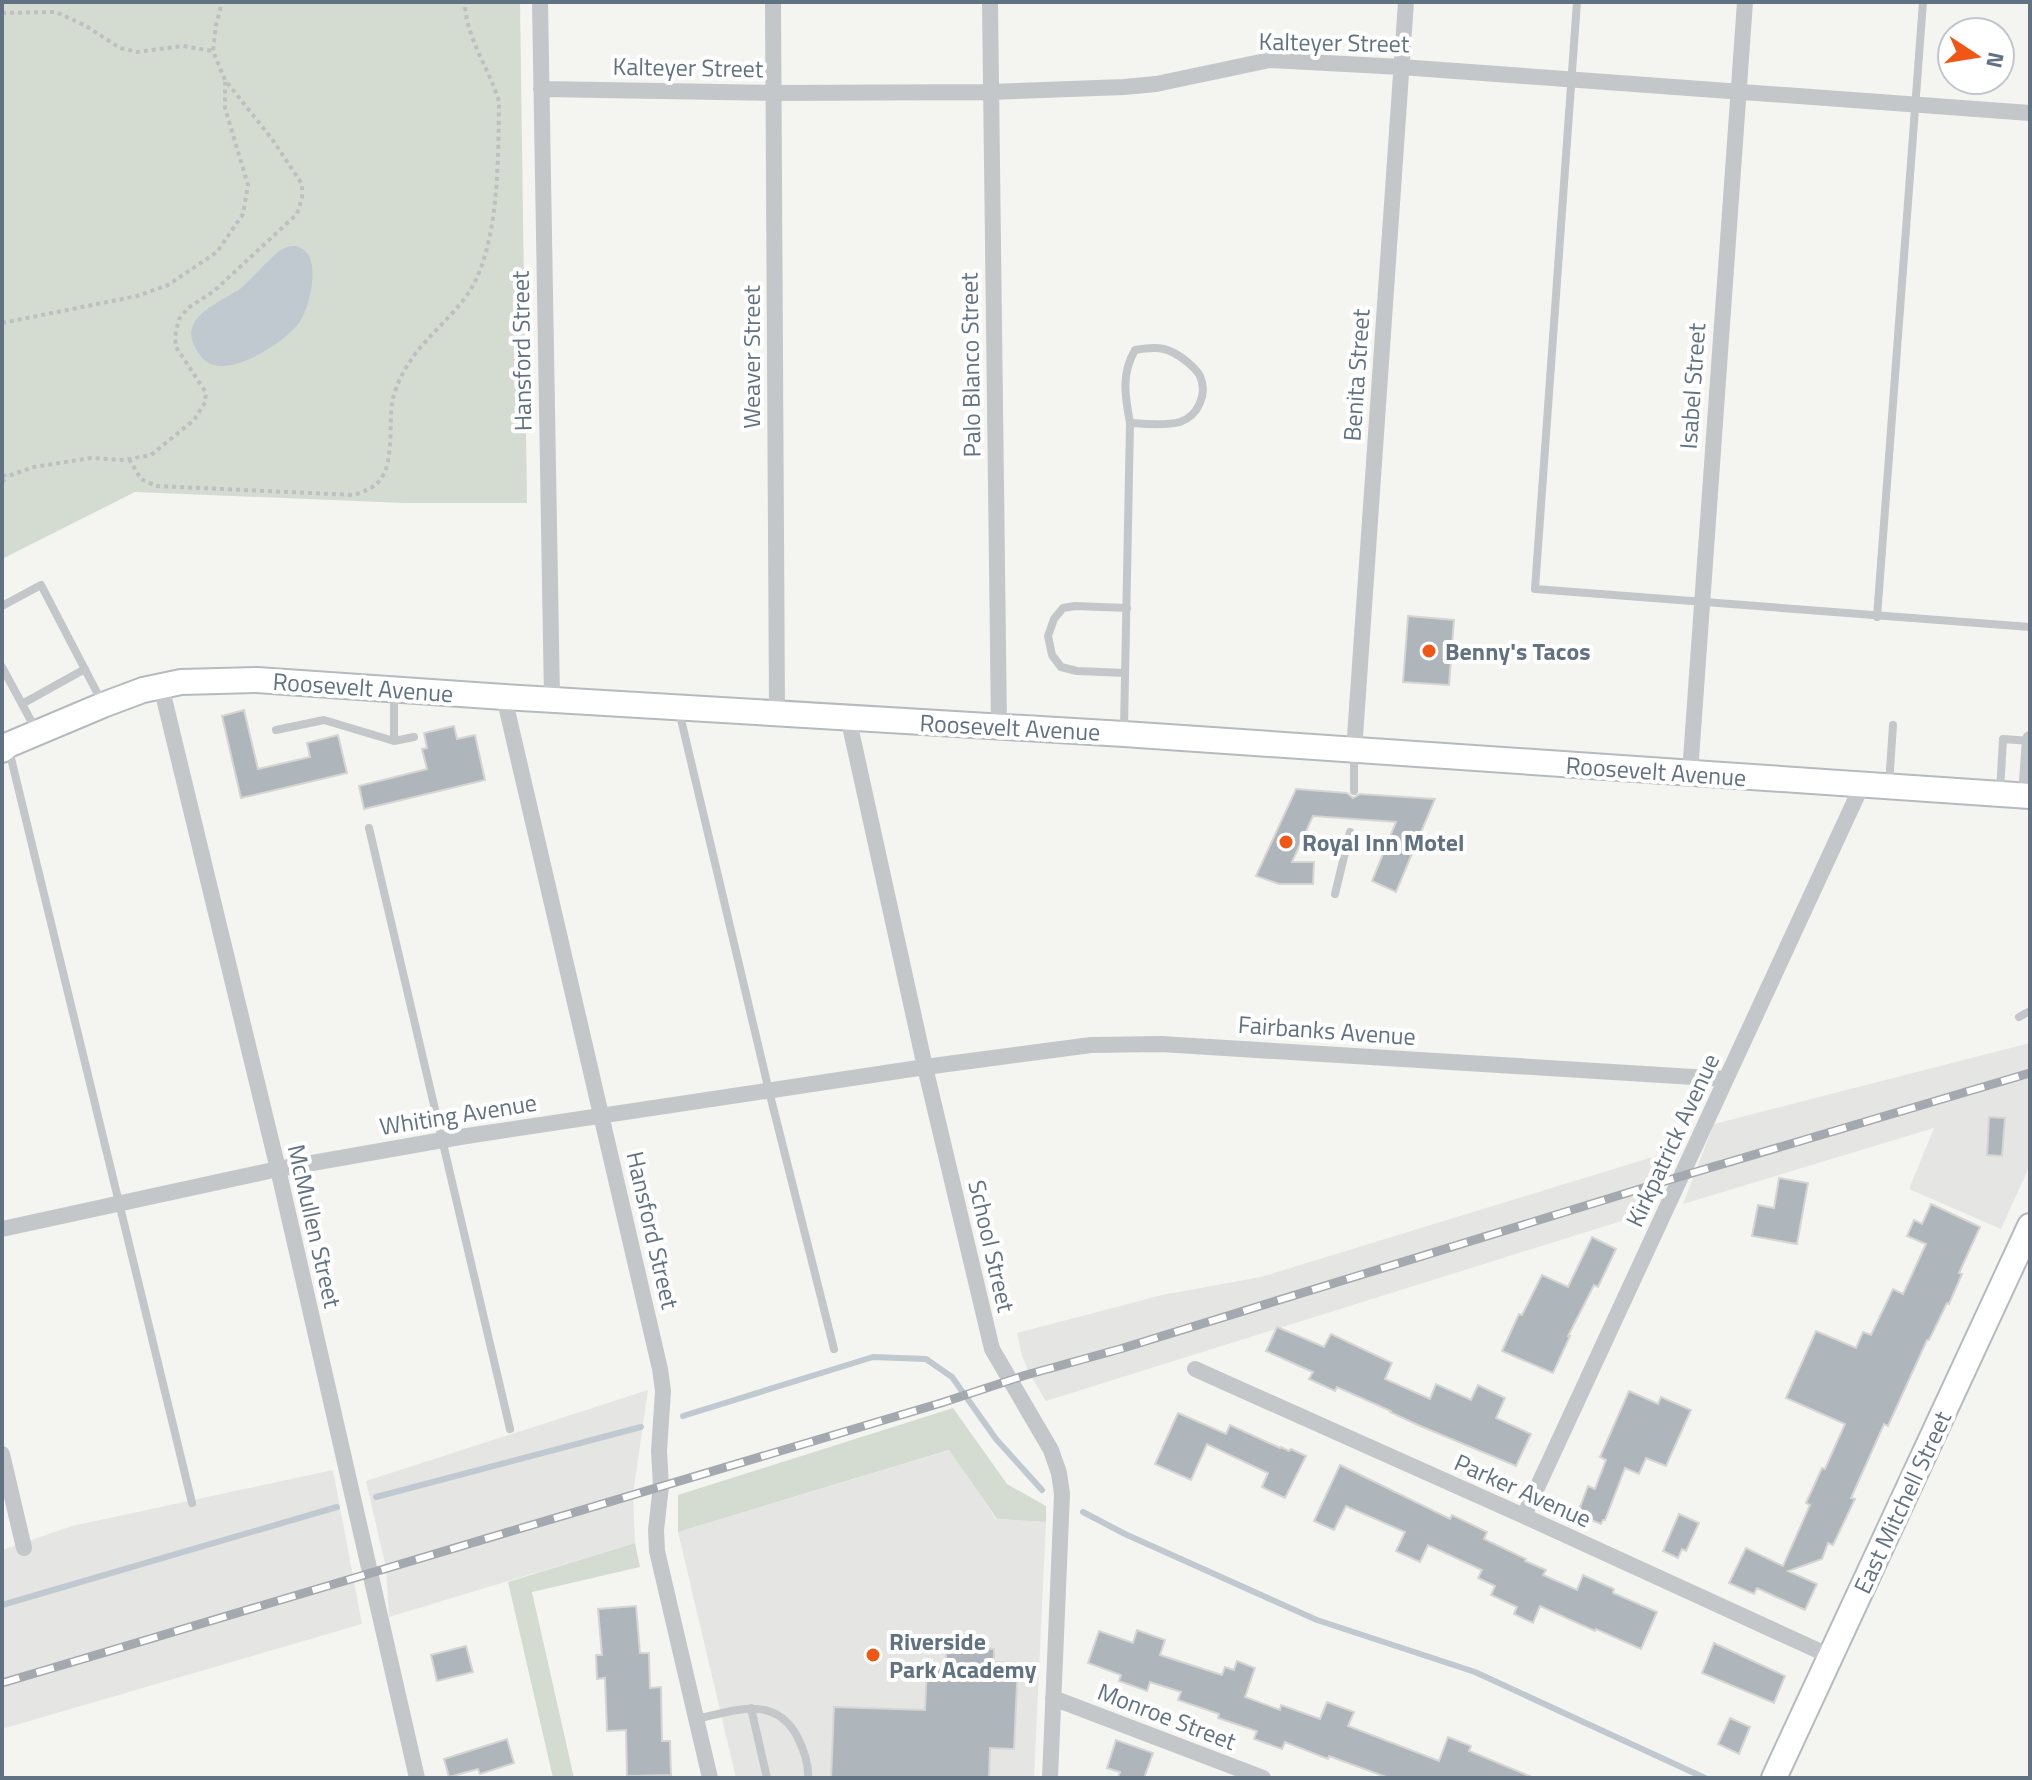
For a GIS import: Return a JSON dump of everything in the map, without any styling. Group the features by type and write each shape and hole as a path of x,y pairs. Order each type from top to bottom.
{"main road":[{"name":"Roosevelt Avenue","path":"5,748 103,705 161,686 181,682 257,680 1124,734 2028,796"},
{"name":"East Mitchell Street","path":"1774,1778 2030,1226"}],"street":[{"name":"Hansford Street","path":"540,2 552,699"},
{"name":"Weaver Street","path":"773,2 777,712"},
{"name":"Palo Blanco Street","path":"990,2 999,727"},
{"name":"Benita Street","path":"1354,751 1406,2"},
{"name":"Isabel Street","path":"1690,773 1745,2"},
{"name":"Kalteyer Street","path":"541,89 773,93 991,92 1124,87 1156,84 1270,60 2030,113"},
{"name":"McMullen Street","path":"161,686 278,1169 417,1778"},
{"name":"Hansford Street","path":"504,697 660,1369 663,1391 657,1551 710,1778"},
{"name":"School Street","path":"848,717 925,1067 992,1349 1051,1450 1059,1473 1062,1494 1050,1778"},
{"path":"2028,796 2030,740"},
{"name":"Kirkpatrick Avenue","path":"1524,1516 1863,783"},
{"name":"Fairbanks Avenue","path":"925,1067 1091,1045 1161,1044 1726,1079"},
{"name":"Whiting Avenue","path":"2,1229 278,1169 443,1140 925,1067"},
{"name":"Parker Avenue","path":"1195,1369 1830,1656"},
{"path":"2,1454 24,1548"},
{"name":"Monroe Street","path":"1053,1698 1263,1778"}],"lane":[{"path":"1577,2 1535,589 2030,627"},
{"path":"1877,617 1923,2"},
{"path":"1124,734 1130,423 1125,379 1128,362 1135,350 1152,347 1172,351 1200,375 1202,389 1199,407 1193,415 1178,423 1130,423"},
{"path":"2,606 41,585 103,705"},
{"path":"1125,673 1077,671 1061,667 1052,655 1048,636 1054,619 1063,608 1127,608"},
{"path":"2,667 38,733"},
{"path":"22,704 85,669"},
{"path":"394,741 395,689"},
{"path":"678,706 834,1349"},
{"path":"276,730 324,720 394,741 414,737"},
{"path":"1889,785 1893,725"},
{"path":"1999,794 2003,739 2030,740"},
{"path":"5,748 192,1503"},
{"path":"1354,751 1354,791"},
{"path":"369,828 510,1429"},
{"path":"1335,894 1350,832"},
{"path":"2019,1017 2030,1011"},
{"path":"751,1708 767,1778"},
{"path":"696,1719 751,1708 776,1712 790,1723 800,1742 809,1770 808,1778"}],"path":[{"path":"2,482 5,476 34,467 91,458 129,459 151,455 194,420 206,401 205,391 176,347 179,319 297,214 302,184 280,150 225,80 213,51 222,2"},
{"path":"129,459 141,479 156,486 354,495 372,488 383,477 393,400 403,373 420,347 476,282 497,197 499,102 465,18 465,2"},
{"path":"2,13 56,12 86,26 120,48 137,52 183,46 213,51"},
{"path":"2,323 137,296 168,285 217,252 243,214 248,185 225,108 225,80"}],"shaded area":[{"path":"2,2 520,2 527,503 404,503 135,492 2,559"},
{"path":"297,246 307,253 312,268 309,299 299,323 272,346 248,360 224,366 206,361 192,338 196,320 240,289 280,251"},
{"path":"2030,1043 2030,1165 2001,1229 1909,1189 1934,1128 1683,1204 1714,1124"},
{"path":"1682,1148 1650,1212 1046,1401 1022,1356 1017,1333 1162,1295 1261,1277"},
{"path":"648,1390 633,1494 635,1543 389,1617 386,1568 366,1481"},
{"path":"953,1408 1007,1484 1046,1506 1046,1522 997,1519 949,1450 678,1532 678,1495"},
{"name":"Riverside Park Academy","path":"950,1450 996,1519 1046,1522 1034,1778 736,1778 678,1532"},
{"path":"333,1470 362,1624 2,1729 2,1550 72,1526"},
{"path":"635,1543 640,1567 532,1592 574,1778 553,1778 508,1582"}],"building":[{"name":"Benny's Tacos","path":"1408,616 1454,620 1449,685 1403,682"},
{"path":"244,710 258,769 310,757 307,743 338,735 347,773 241,798 222,716"},
{"path":"454,726 457,739 475,735 485,780 364,809 359,786 427,769 422,749 427,748 424,733"},
{"name":"Royal Inn Motel","path":"1296,789 1347,793 1353,798 1360,794 1435,799 1396,892 1372,881 1396,822 1313,816 1292,862 1314,862 1313,884 1279,884 1256,876"},
{"path":"1989,1117 2005,1118 2002,1156 1987,1155"},
{"path":"1779,1178 1808,1183 1797,1244 1752,1236 1758,1205 1774,1208"},
{"path":"1931,1204 1980,1227 1949,1304 1927,1340 1888,1426 1884,1424 1851,1498 1855,1499 1833,1545 1828,1543 1822,1559 1788,1571 1817,1584 1805,1610 1757,1588 1754,1594 1729,1583 1746,1548 1783,1566 1810,1505 1806,1503 1845,1424 1786,1398 1816,1331 1856,1348 1863,1332 1871,1335 1893,1289 1903,1294 1926,1244 1907,1236 1914,1220 1922,1224"},
{"path":"1592,1237 1616,1249 1598,1287 1594,1285 1568,1336 1553,1373 1502,1351 1542,1275 1568,1287"},
{"path":"1277,1327 1324,1347 1331,1334 1392,1363 1385,1379 1430,1399 1436,1384 1471,1400 1478,1385 1505,1398 1496,1418 1531,1434 1516,1466 1337,1387 1335,1391 1309,1379 1313,1372 1266,1351"},
{"path":"1629,1391 1658,1404 1661,1397 1691,1410 1666,1466 1646,1458 1639,1474 1625,1468 1601,1524 1584,1517 1586,1513 1579,1510 1588,1486 1595,1489 1606,1460 1600,1457"},
{"path":"1178,1413 1226,1434 1230,1425 1280,1448 1306,1456 1285,1498 1262,1487 1268,1473 1207,1444 1191,1480 1155,1464"},
{"path":"1340,1465 1450,1519 1452,1515 1487,1532 1484,1539 1546,1570 1543,1575 1577,1590 1583,1575 1614,1589 1613,1593 1657,1612 1641,1649 1540,1606 1533,1623 1514,1614 1517,1607 1491,1595 1495,1586 1478,1578 1482,1570 1428,1545 1420,1562 1396,1551 1405,1532 1346,1506 1334,1530 1314,1521"},
{"path":"1679,1514 1699,1523 1686,1551 1682,1549 1678,1558 1663,1551"},
{"path":"636,1606 640,1653 649,1653 650,1688 661,1687 662,1741 670,1741 671,1775 627,1776 626,1730 607,1731 605,1678 597,1679 596,1655 602,1655 598,1609"},
{"path":"1137,1630 1165,1640 1160,1655 1222,1675 1225,1667 1234,1670 1237,1661 1255,1668 1245,1697 1280,1710 1281,1705 1320,1719 1327,1702 1354,1712 1348,1726 1439,1761 1448,1737 1471,1746 1469,1751 1534,1778 1389,1778 1285,1742 1282,1749 1254,1739 1257,1731 1178,1700 1181,1692 1150,1682 1147,1691 1119,1681 1121,1675 1088,1663 1099,1631 1133,1643"},
{"path":"1714,1643 1785,1676 1774,1703 1702,1673"},
{"path":"466,1646 473,1672 437,1681 431,1655"},
{"path":"946,1647 994,1649 994,1662 1018,1663 1014,1749 990,1748 989,1778 831,1778 834,1707 925,1710 927,1665 946,1666"},
{"path":"1730,1718 1750,1727 1739,1754 1718,1744"},
{"path":"507,1739 514,1763 480,1774 478,1769 449,1777 444,1759"},
{"path":"1116,1740 1153,1753 1144,1778 1118,1778 1120,1772 1107,1768"}],"waterway":[{"path":"683,1416 873,1357 926,1359 952,1377 996,1439 1042,1490"},
{"path":"376,1497 641,1427"},
{"path":"2,1605 337,1507"},
{"path":"1083,1512 1317,1620 1475,1672 1705,1778"}],"railway":[{"path":"2,1683 2030,1073"}],"place":[{"name":"Benny's Tacos","path":"1429,651"},
{"name":"Royal Inn Motel","path":"1286,842"},
{"name":"Riverside Park Academy","path":"873,1655"}]}
